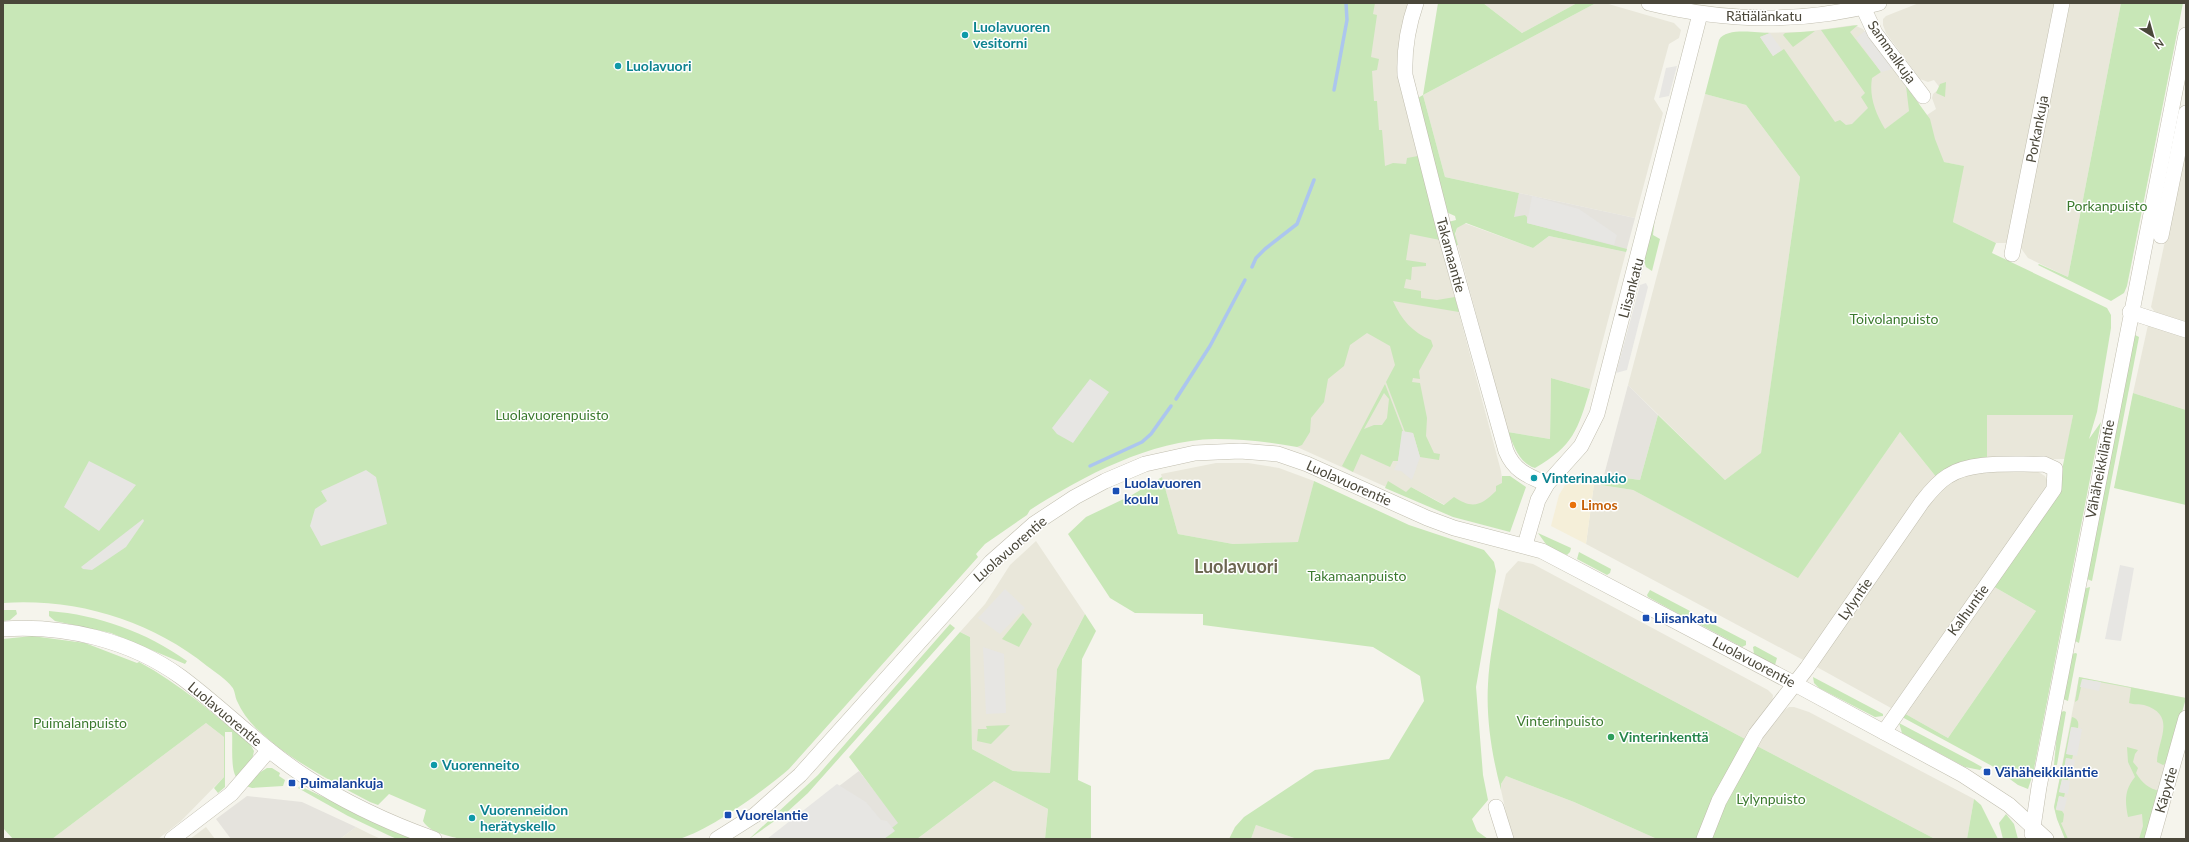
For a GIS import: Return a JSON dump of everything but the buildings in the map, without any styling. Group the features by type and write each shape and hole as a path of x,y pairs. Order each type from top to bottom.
{"street":[{"name":"Takamaantie","path":"1416,3 1407,39 1405,75 1445,233 1508,455 1514,466 1521,472 1547,484"},
{"name":"Rätiälänkatu","path":"1649,3 1700,14 1745,19 1794,18 1880,3"},
{"name":"Porkankuja","path":"2012,254 2062,3"},
{"name":"Sammalkuja","path":"1864,7 1875,33 1923,96"},
{"name":"Liisankatu","path":"1525,545 1538,500 1547,484 1581,446 1597,414 1700,14"},
{"name":"Vähäheikkiläntie","path":"2032,833 2039,787 2130,312 2179,101 2186,35"},
{"path":"2161,236 2186,113"},
{"path":"2130,312 2186,330"},
{"name":"Luolavuorentie","path":"717,839 754,814 800,775 958,597 991,562 1028,529 1074,497 1105,481 1145,464 1195,453 1218,451 1278,454 1307,464 1454,528 1525,545 1542,551 1795,684 1982,786 2009,805 2032,833 2046,839"},
{"name":"Lylyntie","path":"1704,839 1719,801 1756,734 1795,684 1922,502 1947,476 1974,466 2044,464 2055,469 2054,489"},
{"name":"Kalhuntie","path":"1884,732 2054,489"},
{"name":"Luolavuorentie","path":"3,629 30,627 63,630 92,636 136,652 180,677 269,750 306,777 339,797 365,810 434,839"},
{"name":"Käpytie","path":"2152,839 2186,718"},
{"path":"172,839 231,794 269,750"},
{"path":"1496,807 1506,839"}],"shaded area":[{"path":"1352,3 1408,3 1402,25 1397,64 1398,78 1421,170 1411,173 1349,158"},
{"path":"1483,3 1577,3 1522,33"},
{"path":"1596,3 1605,3 1674,23 1681,30 1679,38 1669,44 1654,99 1663,113 1635,218 1445,177 1423,95"},
{"path":"1919,3 2056,3 2009,239 2006,243 1996,243 1953,222 1963,166 1929,159 1927,115 1936,109 1932,98 1933,94 1940,88 1934,80 1928,82 1920,79 1886,33 1883,25 1883,19 1886,16"},
{"path":"2067,3 2121,3 2068,277 2028,258 2020,247"},
{"path":"1854,25 1863,29 1919,104 1847,158 1754,33 1804,32"},
{"path":"1865,31 1893,69 1881,72 1856,38"},
{"path":"1770,33 1782,50 1773,56 1760,37"},
{"path":"1677,66 1669,96 1659,98 1666,68"},
{"path":"1705,94 1746,105 1800,177 1761,454 1725,480 1628,385"},
{"path":"2186,142 2186,322 2155,312 2151,307"},
{"path":"1519,193 1635,218 1626,252 1511,227"},
{"path":"1532,196 1579,209 1617,235 1614,245 1527,223"},
{"path":"1429,201 1501,471 1504,495 1477,522 1411,487 1404,495 1297,447 1288,439"},
{"path":"1464,223 1533,248 1549,236 1626,252 1590,389 1551,378 1550,439 1508,432 1455,236 1457,228"},
{"path":"1646,283 1648,287 1627,370 1616,373 1640,285"},
{"path":"2148,325 2186,335 2186,410 2133,393"},
{"path":"1090,379 1109,392 1073,443 1057,434 1052,428"},
{"path":"1628,385 1658,415 1640,480 1604,475"},
{"path":"1987,415 2073,415 2065,459 1987,460"},
{"path":"1402,431 1413,433 1420,457 1412,480 1401,471 1394,470 1398,461"},
{"path":"1900,432 1937,478 1805,661 1586,544 1594,484 1633,490 1798,577"},
{"path":"89,461 136,485 99,531 64,507"},
{"path":"1216,463 1248,463 1279,468 1314,481 1299,542 1233,544 1178,534 1161,474"},
{"path":"366,470 376,477 387,524 321,546 310,526 315,509 327,501 321,491"},
{"path":"2035,470 2045,476 2047,481 2045,492 1891,708 1815,666 1935,494 1951,482 1975,471"},
{"path":"1568,480 1594,484 1586,544 1551,526 1559,495"},
{"path":"143,519 144,521 126,547 92,570 83,569 81,567"},
{"path":"1036,541 1085,614 1057,669 1050,773 1013,771 972,749 970,637 960,632 985,604 1010,565"},
{"path":"1518,561 1533,564 1768,690 1773,695 1772,705 1747,740 1498,608 1506,574"},
{"path":"2120,565 2134,568 2121,641 2105,639"},
{"path":"1991,585 2036,611 1948,738 1902,712"},
{"path":"1005,589 1025,608 1000,634 978,618"},
{"path":"983,647 1004,654 1006,713 986,714"},
{"path":"2079,677 2186,698 2145,839 2065,839 2054,807"},
{"path":"2082,679 2101,682 2099,691 2080,687"},
{"path":"1789,707 1794,707 1809,712 1974,799 1967,839 1935,839 1757,746 1783,711"},
{"path":"206,723 224,737 224,777 181,821 158,839 52,839"},
{"path":"2071,727 2082,729 2077,756 2066,754"},
{"path":"2066,758 2075,760 2072,777 2063,775"},
{"path":"859,771 899,823 878,839 769,839"},
{"path":"1506,776 1574,802 1657,839 1512,839 1501,790 1501,784"},
{"path":"2062,779 2070,781 2068,794 2059,792"},
{"path":"994,781 1048,809 1045,839 917,839"},
{"path":"837,784 866,802 881,820 887,821 895,831 884,839 767,839"},
{"path":"247,796 302,802 356,827 340,839 231,839 216,819"},
{"path":"2059,796 2067,798 2064,811 2056,809"},
{"path":"1256,825 1297,839 1251,839"},
{"path":"206,827 215,839 190,839"},
{"path":"356,827 370,834 381,839 340,839"}],"green space":[{"name":"Luolavuorenpuisto","path":"3,3 1375,3 1373,14 1377,15 1371,57 1379,59 1377,70 1372,71 1374,101 1377,101 1379,130 1382,130 1385,166 1393,163 1406,164 1407,158 1418,156 1440,240 1410,234 1406,260 1426,263 1426,266 1412,267 1411,280 1406,279 1404,288 1421,291 1421,298 1437,300 1455,297 1459,312 1393,301 1408,325 1431,340 1433,346 1419,371 1420,379 1413,378 1412,382 1420,383 1427,418 1426,436 1434,453 1440,454 1439,460 1420,457 1413,433 1405,432 1386,382 1395,365 1390,346 1367,333 1350,345 1344,366 1328,379 1324,402 1311,418 1310,432 1302,445 1297,447 1256,441 1215,439 1191,441 1167,446 1118,462 1072,485 1030,510 1027,515 985,544 976,554 978,557 789,769 737,808 706,827 679,839 460,839 444,835 434,831 423,821 426,810 389,794 378,805 370,802 297,761 270,741 249,720 243,713 236,699 233,688 227,681 185,650 161,636 111,615 85,609 58,604 30,602 3,603"},
{"path":"1438,3 1483,3 1522,33 1577,3 1596,3 1423,95"},
{"name":"Porkanpuisto","path":"2121,3 2183,3 2127,286 2124,293 2111,301 2038,265 2039,264 2068,277"},
{"name":"Toivolanpuisto","path":"1858,25 1850,32 1881,72 1872,78 1871,91 1878,117 1885,129 1909,111 1906,86 1930,119 1935,139 1944,162 1964,166 1953,222 1996,243 1992,253 2107,308 2111,315 2111,328 2097,412 2089,439 2101,422 2033,774 2028,789 2018,785 1992,766 1902,717 1902,712 1948,738 2036,611 1991,585 2061,475 2073,415 1987,415 1987,460 1937,478 1900,432 1798,578 1633,490 1601,485 1604,475 1640,480 1658,415 1725,480 1761,453 1800,177 1746,105 1705,94 1719,40 1723,36 1728,33 1735,32 1770,33 1760,37 1773,56 1784,49 1835,122 1840,120 1846,125 1852,124 1868,108 1861,97 1865,93 1821,30"},
{"path":"1815,31 1793,47 1783,35 1785,33"},
{"path":"1946,82 1945,97 1936,93 1940,84"},
{"path":"1423,95 1445,177 1519,193 1514,217 1525,215 1527,217 1527,223 1627,249 1626,252 1549,236 1533,248 1466,223 1457,228 1455,234 1458,245 1455,246 1448,222 1456,220 1455,216 1446,212 1416,99"},
{"path":"1655,217 1653,235 1660,239 1652,271 1646,267 1644,261"},
{"path":"2133,334 2139,337 2092,581 2087,579"},
{"path":"1551,378 1590,389 1582,416 1572,436 1558,452 1535,468 1529,466 1521,458 1508,432 1550,439"},
{"path":"1385,384 1403,431 1398,461 1393,461 1390,467 1361,454 1353,472 1342,466","holes":["1384,393 1389,399 1387,418 1382,425 1374,425 1364,429"]},
{"path":"2133,393 2186,410 2186,505 2114,488"},
{"path":"1502,476 1510,476 1526,487 1510,532 1453,517 1385,488 1388,481 1406,492 1411,487 1444,505 1454,497 1466,503 1476,504 1486,500 1496,491 1496,486 1502,483"},
{"name":"Takamaanpuisto","path":"1162,477 1178,534 1233,544 1298,542 1314,481 1409,525 1484,550 1494,562 1496,571 1476,687 1483,775 1488,800 1472,819 1477,831 1488,839 1297,839 1256,825 1251,839 1229,839 1235,827 1244,817 1315,770 1389,759 1424,701 1420,676 1373,647 1203,625 1203,614 1135,613 1110,598 1068,534 1086,517 1132,495"},
{"path":"1538,533 1571,548 1570,552 1567,555 1548,547"},
{"path":"1579,552 1611,569 1610,573 1607,575 1577,559"},
{"path":"2090,587 2079,643 2075,641 2083,589"},
{"path":"1650,590 1690,611 1688,617 1686,618 1648,597 1647,595"},
{"name":"Vinterinpuisto","path":"1498,608 1747,740 1698,839 1657,839 1574,802 1506,776 1501,784 1501,790 1490,737 1488,711 1488,684"},
{"path":"3,610 16,610 17,614 10,620 3,621"},
{"path":"49,611 86,616 139,633 187,661 185,664 111,633 55,621 49,616"},
{"path":"1023,613 1032,624 1019,647 1002,639"},
{"path":"1085,614 1096,631 1082,659 1078,780 1091,786 1091,839 1045,839 1048,809 994,781 917,839 878,839 898,823 849,757 960,632 970,637 972,749 1013,771 1050,773 1057,669"},
{"path":"1698,616 1746,641 1746,645 1742,647 1697,623"},
{"path":"950,624 955,628 808,793 786,813 749,839 818,775"},
{"name":"Puimalanpuisto","path":"32,636 85,643 137,663 139,662 183,690 250,744 254,751 252,760 237,778 233,769 232,732 225,732 225,787 218,793 214,788 224,777 224,737 206,723 52,839 13,839 3,828 3,639"},
{"path":"1755,646 1777,658 1775,665 1754,654 1753,647"},
{"path":"2076,653 2068,701 2063,699 2071,654"},
{"path":"1813,677 1883,714 1883,716 1875,717 1819,688 1814,683"},
{"path":"2079,677 2186,698 2168,762 2163,765 2157,762 2162,737 2163,722 2160,715 2154,709 2144,705 2129,703 2131,688 2083,679 2078,700 2075,702"},
{"path":"2061,712 2066,712 2057,765 2054,765 2058,722"},
{"path":"2072,717 2078,721 2078,728 2072,727 2067,754 2073,755 2072,759 2066,758 2063,775 2068,776 2068,780 2062,780 2059,792 2065,793 2064,797 2059,796 2056,810 2062,811 2064,814 2063,822 2061,823 2068,839 2065,839 2054,807"},
{"path":"1899,723 1982,767 1980,770 1965,767 1902,733"},
{"path":"1010,725 991,744 977,741 978,729 987,729 986,726"},
{"name":"Lylynpuisto","path":"1757,746 1935,839 1709,839 1722,807"},
{"path":"2127,747 2138,750 2135,754 2133,762 2138,768 2136,773 2138,777 2149,787 2160,791 2145,839 2139,839 2143,826 2142,814 2128,817 2126,796 2131,782 2135,777 2128,762"},
{"path":"267,768 272,768 280,773 279,776 285,780 283,786 252,788 246,786 259,773"},
{"path":"300,786 412,839 397,839 390,836 348,816 298,788"},
{"path":"1974,799 1981,805 1998,839 1967,839"},
{"path":"2006,814 2014,824 2018,839 2003,839 1999,823"}],"waterway":[{"path":"1334,90 1347,20 1346,3"},
{"path":"1252,267 1256,258 1265,249 1297,224 1314,180"},
{"path":"1176,399 1210,346 1245,280"},
{"path":"1090,466 1142,442 1151,434 1171,406"}],"place":[{"name":"Luolavuoren vesitorni","path":"965,35"},
{"name":"Luolavuori","path":"618,66"},
{"name":"Vinterinaukio","path":"1534,478"},
{"name":"Luolavuoren koulu","path":"1116,491"},
{"name":"Limos","path":"1573,505"},
{"name":"Liisankatu","path":"1646,618"},
{"name":"Vinterinkenttä","path":"1611,737"},
{"name":"Vuorenneito","path":"434,765"},
{"name":"Vähäheikkiläntie","path":"1987,772"},
{"name":"Puimalankuja","path":"292,783"},
{"name":"Vuorelantie","path":"728,815"},
{"name":"Vuorenneidon herätyskello","path":"472,818"}],"district":[{"name":"Luolavuori","path":"1236,567"}]}
